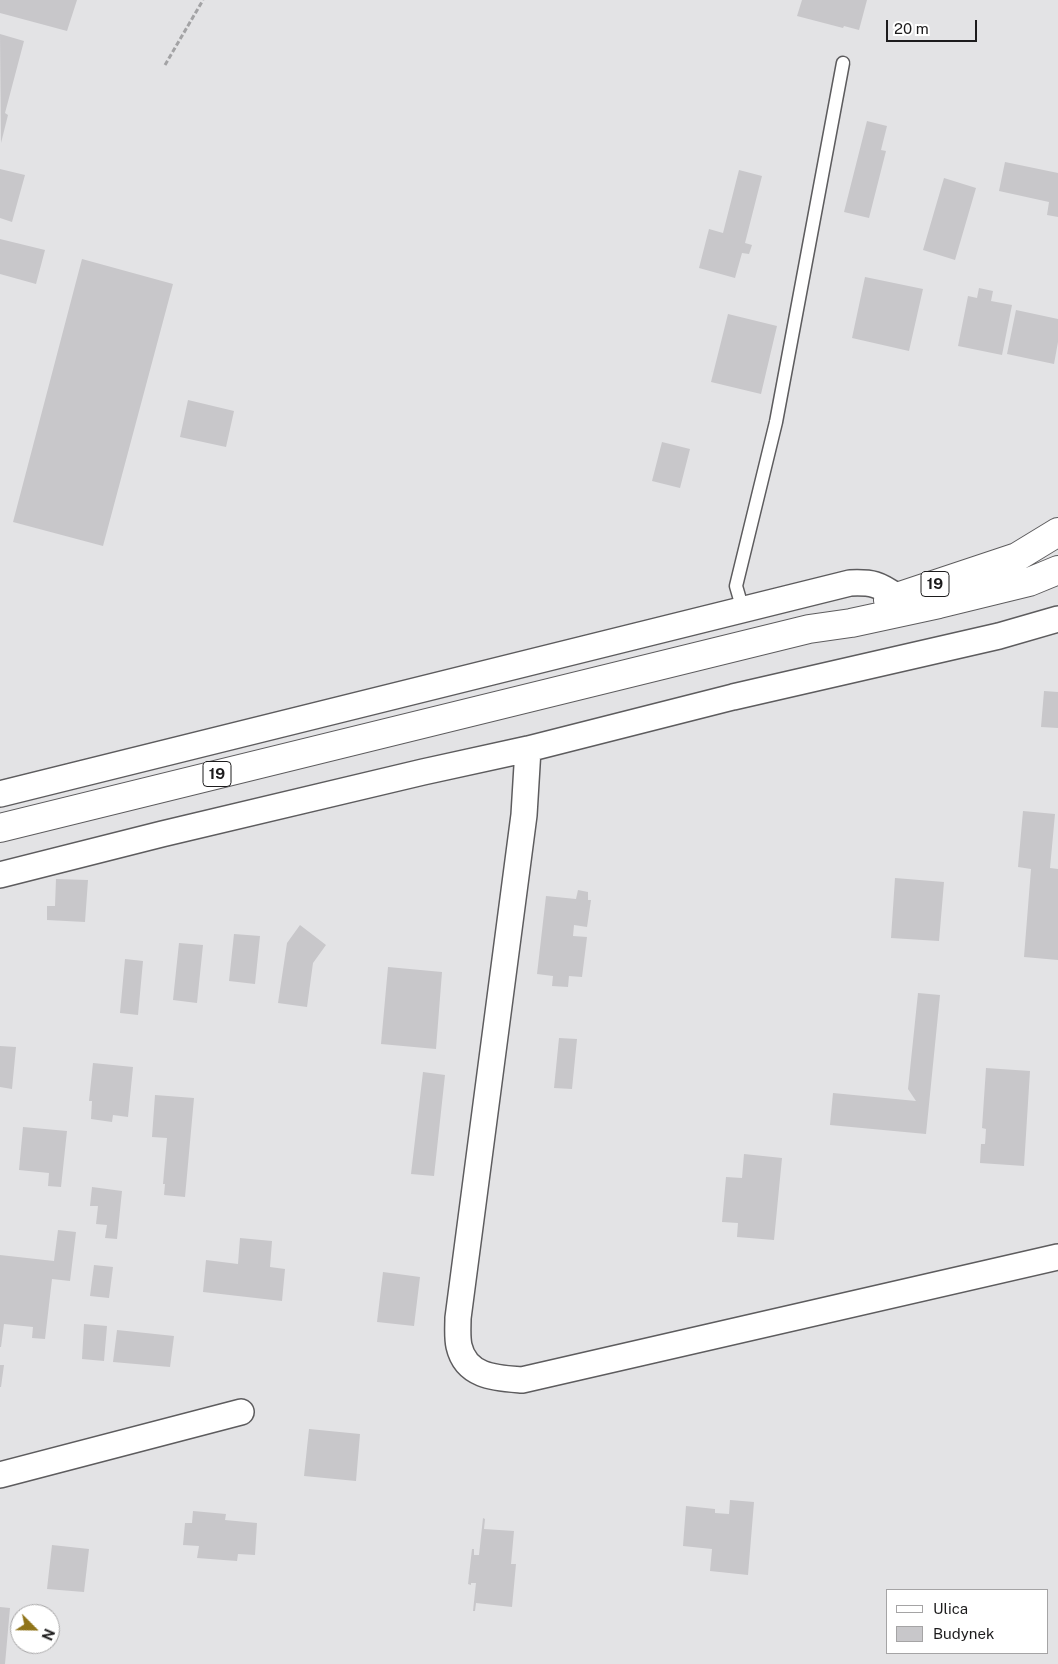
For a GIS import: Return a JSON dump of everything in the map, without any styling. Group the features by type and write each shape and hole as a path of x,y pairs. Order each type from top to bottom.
{"highway":[{"name":"19","path":"808,629 1017,556 1058,532"},
{"name":"19","path":"0,828 808,629 939,604 1029,582 1058,570"}],"street":[{"path":"0,794 850,583 868,582 880,585 897,597"},
{"path":"0,875 144,838 528,749 733,697 999,636 1058,619"},
{"path":"528,749 524,815 458,1318 459,1345 463,1358 474,1370 494,1378 522,1380 1058,1257"},
{"path":"0,1475 240,1412"}],"lane":[{"path":"743,610 736,586 776,422 843,63"}],"path":[{"path":"165,65 203,0"}],"building":[{"path":"0,0 77,0 67,31 0,13"},
{"path":"802,0 867,0 859,30 844,26 843,28 797,16"},
{"path":"0,34 24,41 5,113 8,115 1,143"},
{"path":"867,121 887,126 881,150 886,151 869,218 844,212"},
{"path":"1005,162 1058,173 1058,217 1047,215 1049,202 999,191"},
{"path":"0,169 25,175 12,222 0,218"},
{"path":"739,170 762,176 745,243 752,245 749,254 742,253 735,278 699,268 709,229 723,233"},
{"path":"944,178 976,188 955,260 923,250"},
{"path":"0,239 45,250 36,284 0,274"},
{"path":"82,259 173,284 103,546 13,522"},
{"path":"865,277 923,289 909,351 852,338"},
{"path":"979,288 993,291 991,301 1012,305 1002,355 958,346 968,296 977,298"},
{"path":"1016,310 1058,319 1058,342 1054,364 1007,354"},
{"path":"728,314 777,326 761,394 711,382"},
{"path":"188,400 234,411 226,447 180,437"},
{"path":"662,442 690,449 680,488 652,481"},
{"path":"1044,691 1058,692 1058,728 1041,727"},
{"path":"1023,811 1055,814 1050,868 1058,869 1058,960 1024,957 1031,869 1018,867"},
{"path":"895,878 944,882 939,941 891,938"},
{"path":"56,879 88,880 85,922 47,920 47,906 55,906"},
{"path":"578,890 588,892 588,900 591,900 587,927 574,925 573,936 587,937 582,977 569,976 568,987 552,986 553,976 537,974 546,896 576,899"},
{"path":"300,925 326,945 313,963 307,1007 278,1003 287,943"},
{"path":"234,934 260,936 255,984 229,981"},
{"path":"179,943 203,945 197,1003 173,1000"},
{"path":"125,959 143,961 138,1015 120,1013"},
{"path":"388,967 442,972 436,1049 381,1044"},
{"path":"918,993 940,995 926,1134 830,1125 833,1093 916,1101 908,1089"},
{"path":"559,1038 577,1039 572,1089 554,1088"},
{"path":"0,1046 16,1047 12,1089 0,1087"},
{"path":"93,1063 133,1067 128,1117 113,1115 112,1122 91,1119 92,1101 89,1101"},
{"path":"986,1068 1030,1071 1024,1166 980,1163 981,1144 985,1144 986,1129 982,1128"},
{"path":"423,1072 445,1075 434,1176 411,1174"},
{"path":"155,1095 194,1098 185,1197 164,1195 165,1184 163,1184 167,1138 152,1137"},
{"path":"23,1127 67,1131 61,1187 48,1186 49,1173 19,1170"},
{"path":"744,1154 782,1158 774,1240 737,1237 738,1223 722,1222 726,1177 742,1178"},
{"path":"92,1187 122,1191 117,1239 105,1238 107,1225 96,1224 98,1206 90,1206"},
{"path":"58,1230 76,1232 70,1281 52,1279 45,1339 32,1338 33,1327 4,1324 0,1347 0,1255 54,1261"},
{"path":"240,1238 272,1241 270,1267 285,1269 282,1301 203,1292 206,1260 238,1264"},
{"path":"94,1265 113,1267 109,1298 90,1296"},
{"path":"383,1272 420,1277 414,1326 377,1322"},
{"path":"84,1324 107,1326 104,1361 82,1359"},
{"path":"117,1330 174,1336 170,1367 113,1362"},
{"path":"0,1365 4,1365 1,1387 0,1387"},
{"path":"309,1429 360,1434 356,1481 304,1476"},
{"path":"730,1500 754,1502 748,1575 710,1571 712,1549 683,1546 686,1506 715,1509 715,1513 729,1514"},
{"path":"193,1511 226,1514 225,1520 257,1523 255,1555 238,1554 237,1561 197,1558 199,1546 183,1545 185,1523 192,1523"},
{"path":"483,1518 485,1519 484,1529 514,1531 511,1564 516,1564 512,1607 476,1603 475,1611 473,1611 476,1583 468,1584 472,1549 474,1549 474,1555 479,1555"},
{"path":"52,1545 89,1549 84,1592 47,1589"},
{"path":"0,1607 10,1608 5,1664 0,1664"}]}
